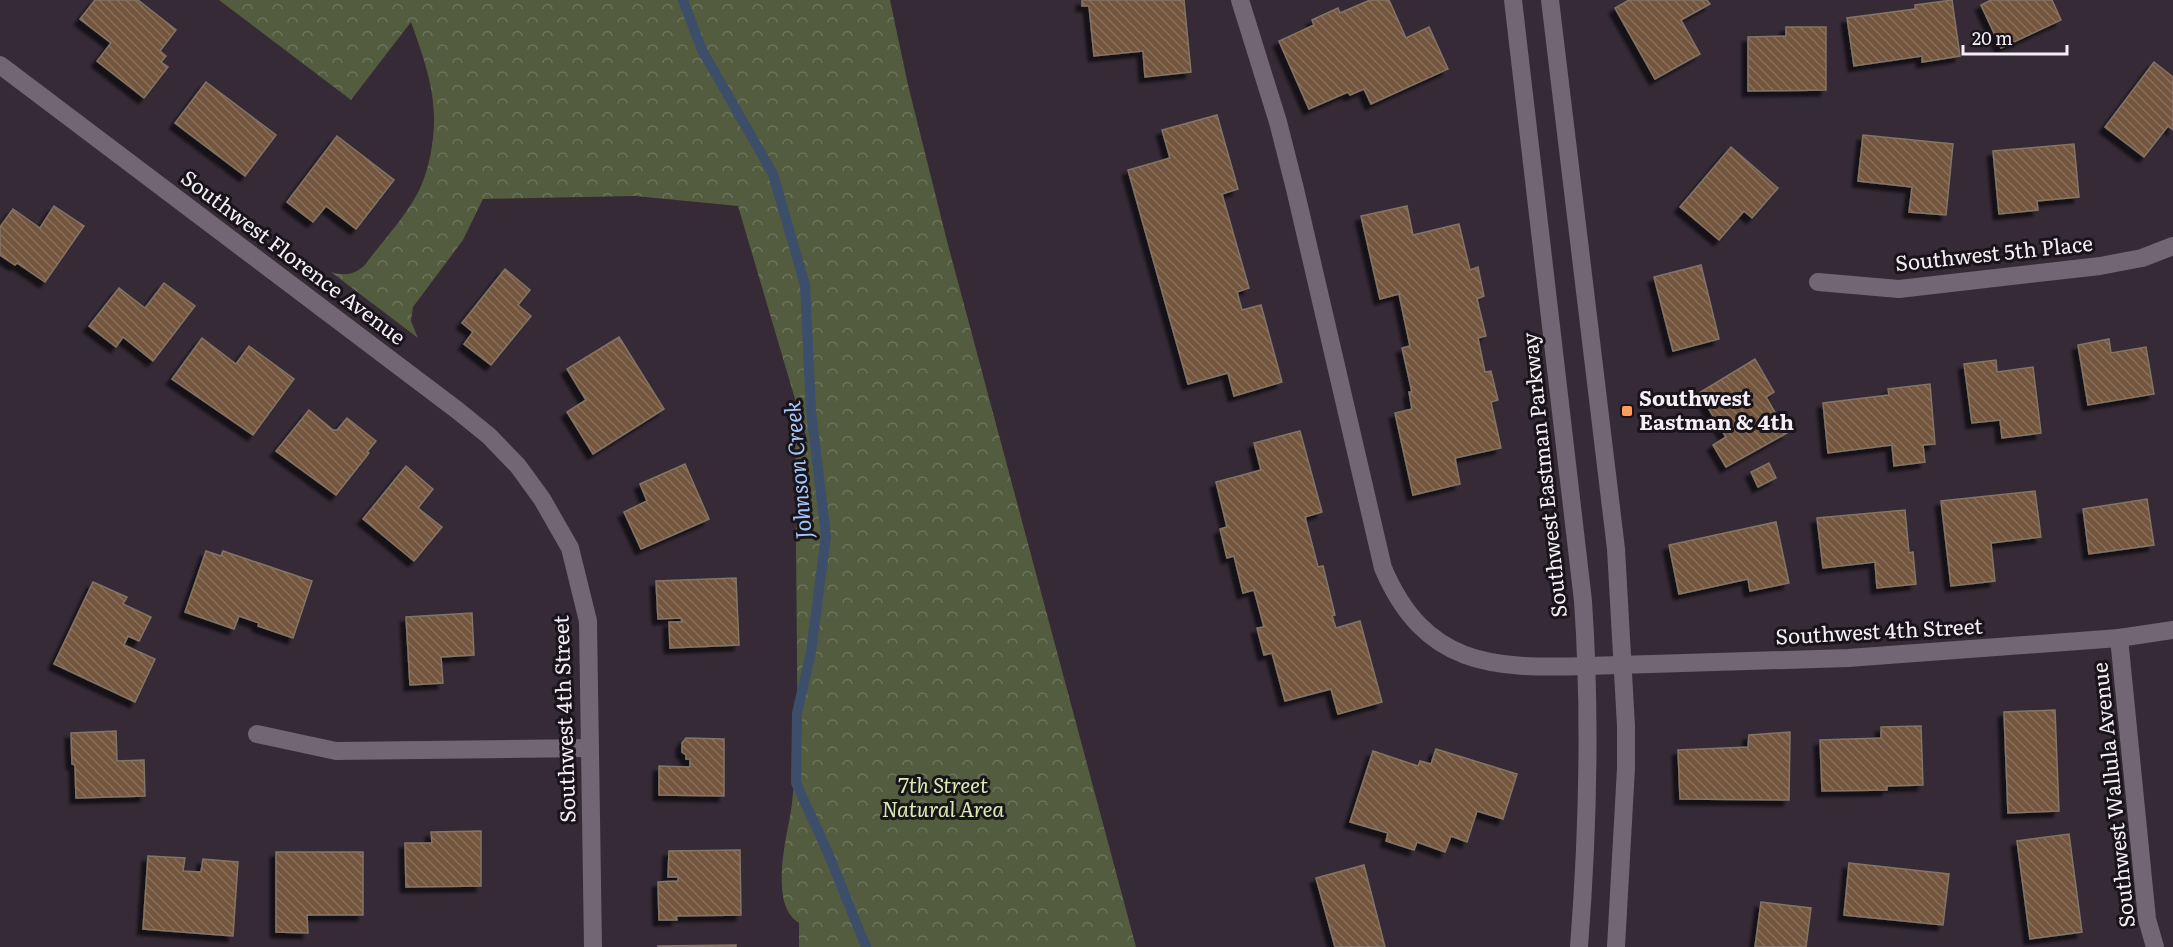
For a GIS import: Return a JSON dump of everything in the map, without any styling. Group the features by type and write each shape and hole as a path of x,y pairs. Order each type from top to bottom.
{"street":[{"name":"Southwest 4th Street","path":"1240,0 1278,122 1295,189 1383,568 1392,590 1408,613 1433,639 1455,652 1473,658 1530,668 1848,658 2119,638 2173,630"},
{"name":"Southwest Eastman Parkway","path":"1513,0 1583,601 1587,666 1587,816 1579,947"},
{"path":"1550,0 1616,549 1626,768 1616,947"},
{"name":"Southwest Florence Avenue","path":"1,68 489,436 518,466 542,499"},
{"name":"Southwest 5th Place","path":"1818,282 1899,289 2100,266 2142,258 2173,246"},
{"name":"Southwest 4th Street","path":"542,499 570,548 588,621 593,947"},
{"name":"Southwest Wallula Avenue","path":"2119,638 2147,919 2155,947"},
{"path":"257,734 336,751 591,748"}],"green space":[{"name":"7th Street Natural Area","path":"219,0 890,0 908,85 947,241 1136,947 799,947 799,923 790,914 784,902 782,871 795,773 798,766 795,435 808,443 738,206 635,196 483,199 463,240 413,307 411,321 418,338 331,272 348,274 364,266 410,205 421,187 426,172 433,138 433,104 423,56 411,22 351,100"}],"building":[{"path":"95,0 138,0 176,30 160,51 166,56 161,62 168,67 144,98 97,61 111,43 80,19"},
{"path":"1082,0 1184,0 1191,72 1145,77 1143,51 1094,56 1089,6 1082,6"},
{"path":"1370,0 1389,0 1406,38 1429,27 1448,69 1371,104 1364,89 1350,95 1348,92 1309,109 1279,41 1314,25 1312,20 1338,8 1340,13"},
{"path":"1629,0 1707,0 1710,4 1681,20 1700,54 1655,79 1615,8"},
{"path":"1952,0 1960,56 1922,62 1922,56 1854,66 1847,18 1915,9 1915,5"},
{"path":"1991,0 2052,0 2061,20 2001,48 1981,5"},
{"path":"1786,27 1826,27 1826,90 1748,91 1748,37 1786,36"},
{"path":"2154,62 2173,77 2173,130 2168,126 2144,157 2105,127"},
{"path":"206,82 276,135 245,176 175,123"},
{"path":"1217,115 1238,189 1222,194 1249,288 1237,292 1242,310 1261,305 1282,382 1234,396 1228,373 1188,384 1128,170 1170,158 1162,130"},
{"path":"1863,135 1953,144 1946,215 1909,212 1912,187 1858,181"},
{"path":"337,136 394,180 356,229 326,206 313,222 287,202"},
{"path":"2074,144 2079,197 2037,201 2038,210 1999,214 1993,151"},
{"path":"1731,147 1778,188 1752,218 1744,211 1719,240 1680,207"},
{"path":"54,206 84,226 45,282 17,263 15,265 0,255 0,227 13,209 40,228"},
{"path":"1407,206 1413,235 1459,224 1470,270 1478,267 1484,296 1477,299 1486,336 1478,338 1485,372 1491,371 1498,400 1491,402 1501,448 1455,458 1460,484 1413,495 1395,413 1412,409 1409,392 1412,392 1402,348 1410,346 1399,294 1380,299 1361,216"},
{"path":"1701,265 1719,339 1673,351 1654,277"},
{"path":"505,269 530,290 518,305 531,316 491,365 464,344 473,332 462,323"},
{"path":"164,283 195,306 153,361 123,337 116,347 89,326 119,288 145,308"},
{"path":"619,337 664,409 593,454 567,412 586,400 567,369"},
{"path":"202,338 236,364 249,346 294,379 253,435 172,379"},
{"path":"2109,339 2111,353 2146,347 2154,394 2088,405 2078,345"},
{"path":"1755,359 1774,392 1766,397 1787,433 1726,467 1713,445 1726,437 1699,393"},
{"path":"1996,360 1997,372 2033,367 2041,433 2002,438 2000,420 1972,423 1964,364"},
{"path":"1930,384 1935,444 1923,445 1925,462 1894,466 1892,445 1828,453 1823,403 1889,395 1888,389"},
{"path":"309,410 333,430 337,430 347,418 376,441 336,495 276,451"},
{"path":"1300,431 1322,512 1305,517 1318,567 1323,566 1335,615 1332,616 1336,628 1360,621 1382,702 1338,714 1331,689 1285,701 1272,653 1264,655 1257,628 1264,627 1254,590 1243,593 1234,556 1227,558 1220,529 1227,527 1216,482 1261,470 1254,443"},
{"path":"1769,463 1776,478 1758,487 1751,472"},
{"path":"685,464 709,519 641,549 624,512 647,501 640,484"},
{"path":"406,466 433,489 418,508 442,527 414,561 363,519"},
{"path":"2035,491 2041,537 1991,543 1995,581 1951,586 1941,501"},
{"path":"2147,499 2154,545 2089,554 2083,509"},
{"path":"1905,510 1909,553 1913,552 1916,584 1877,588 1875,562 1823,568 1817,518"},
{"path":"1776,522 1789,583 1750,591 1748,579 1679,594 1669,545"},
{"path":"206,551 221,556 223,551 312,581 293,638 258,626 259,623 239,616 234,629 185,612"},
{"path":"736,578 739,645 670,648 669,622 682,622 681,618 658,619 656,581"},
{"path":"93,582 127,597 123,604 151,617 139,641 128,636 124,645 155,659 135,702 54,664"},
{"path":"472,613 474,655 441,657 443,683 410,685 406,617"},
{"path":"2055,710 2059,811 2008,813 2004,712"},
{"path":"1921,726 1923,785 1887,786 1887,790 1822,791 1820,740 1881,738 1881,727"},
{"path":"116,731 117,761 144,760 145,796 76,798 71,733"},
{"path":"1790,732 1789,800 1680,799 1678,750 1748,747 1749,735"},
{"path":"686,738 724,739 724,796 659,795 659,766 690,767 690,759 686,759 686,755 682,752 682,743"},
{"path":"1436,749 1517,774 1503,819 1477,811 1467,842 1451,836 1445,852 1417,842 1414,850 1386,841 1388,833 1350,822 1373,751 1418,766 1420,761 1431,764"},
{"path":"481,831 481,886 406,887 405,843 432,843 431,832"},
{"path":"2069,834 2082,932 2030,939 2017,841"},
{"path":"740,850 741,915 676,916 677,920 659,920 658,882 678,881 678,877 668,877 669,851"},
{"path":"276,852 363,852 363,915 307,915 308,933 276,932"},
{"path":"148,856 185,858 183,871 201,872 203,859 238,862 233,936 143,929"},
{"path":"1849,863 1949,874 1943,925 1844,915"},
{"path":"1364,865 1385,947 1335,947 1316,878"},
{"path":"1761,902 1811,908 1806,947 1755,947"},
{"path":"736,945 736,947 658,947 658,946"}],"waterway":[{"name":"Johnson Creek","path":"683,0 702,50 773,174 805,285 811,411 826,536 811,652 797,713 796,783 828,853 866,947"}],"place":[{"name":"Southwest Eastman & 4th","path":"1627,411"}]}
